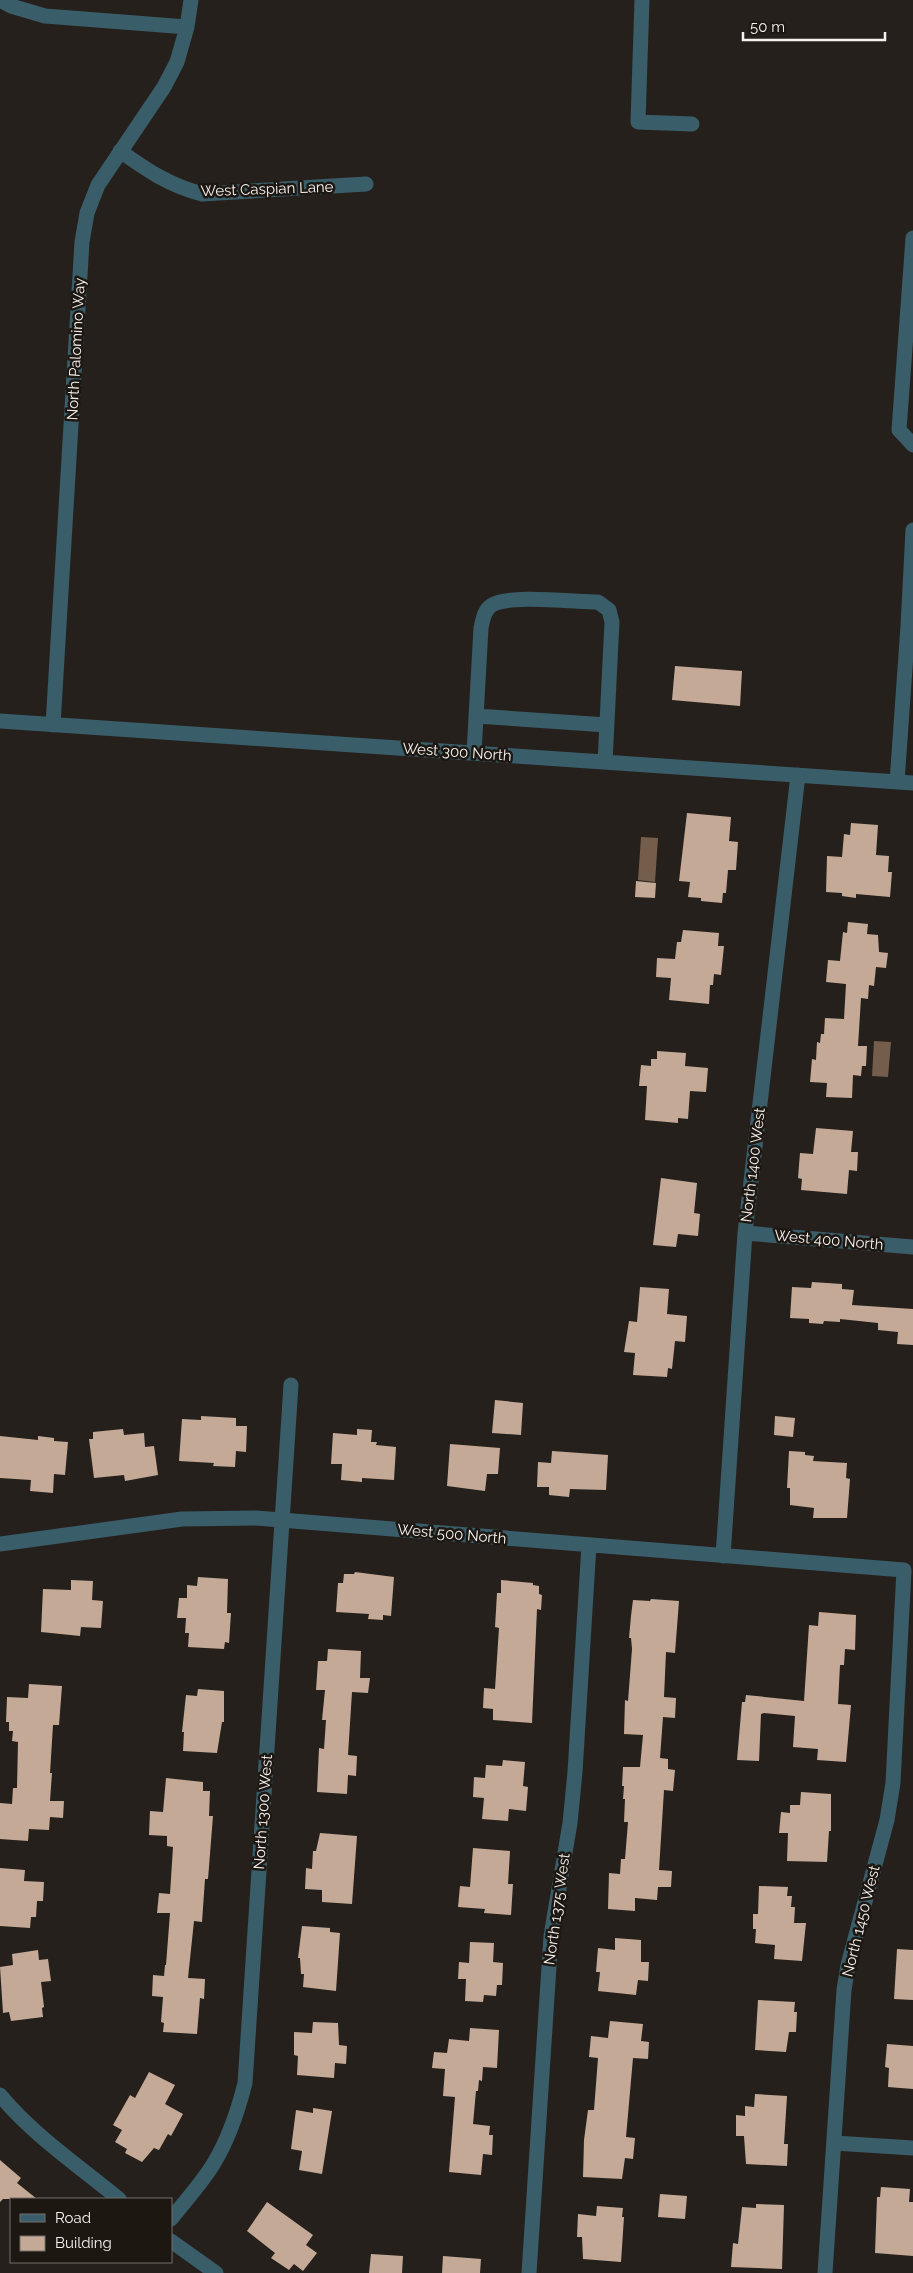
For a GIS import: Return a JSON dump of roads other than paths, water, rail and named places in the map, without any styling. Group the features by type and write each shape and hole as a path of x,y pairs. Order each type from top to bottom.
{"street":[{"path":"0,0 10,6 45,16 187,27"},
{"name":"North Palomino Way","path":"53,725 82,242 87,213 98,185 164,87 176,62 187,27 191,0"},
{"path":"642,0 638,122 692,124"},
{"name":"West Caspian Lane","path":"120,151 154,176 178,188 202,194 366,184"},
{"path":"913,238 899,430 913,445"},
{"path":"897,782 910,627 913,530"},
{"path":"474,753 481,628 484,613 492,605 507,600 598,602 610,610 612,622 605,762"},
{"path":"476,716 607,725"},
{"name":"West 300 North","path":"0,722 913,783"},
{"name":"North 1400 West","path":"723,1556 745,1234 798,775"},
{"name":"West 400 North","path":"745,1234 913,1247"},
{"name":"North 1300 West","path":"172,2218 217,2157 235,2119 244,2083 291,1385"},
{"name":"West 500 North","path":"0,1544 182,1519 214,1517 283,1520 904,1570"},
{"name":"North 1375 West","path":"529,2273 551,1936 570,1823 576,1772 589,1545"},
{"name":"North 1450 West","path":"825,2273 845,1982 887,1820 893,1783 904,1570"},
{"path":"0,2095 35,2130 118,2198"},
{"path":"834,2143 913,2148"},
{"path":"172,2242 216,2273"}]}
